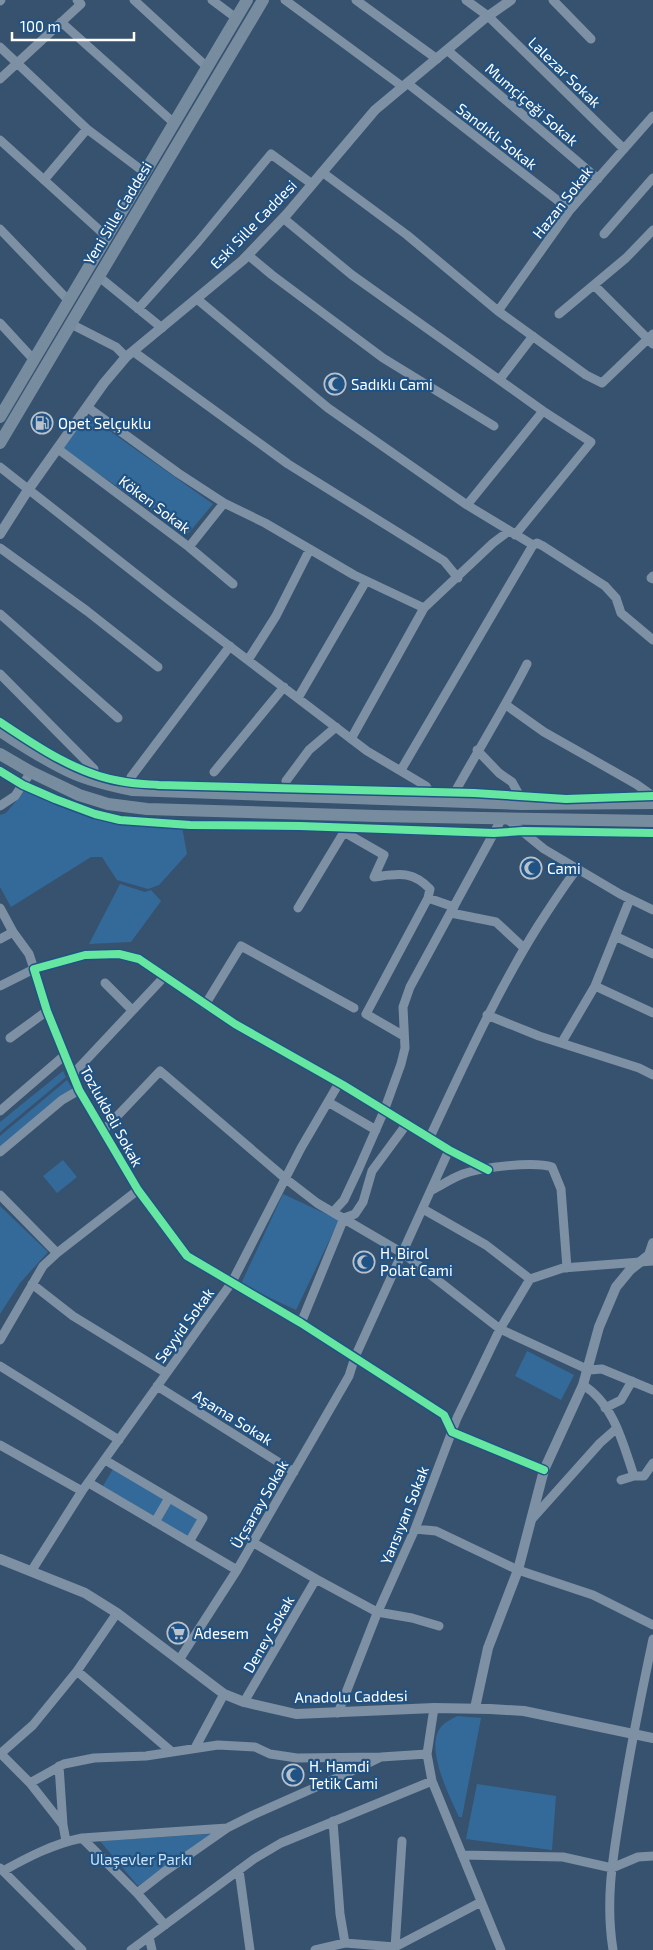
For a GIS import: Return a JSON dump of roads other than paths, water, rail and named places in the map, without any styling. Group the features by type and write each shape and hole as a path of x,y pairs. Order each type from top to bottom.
{"main road":[{"name":"Yeni Sille Caddesi","path":"0,417 247,0"},
{"name":"Yeni Sille Caddesi","path":"0,443 263,0"},
{"path":"0,731 47,760 75,774 103,784 132,790 521,804 653,803"},
{"path":"0,754 31,772 79,795 108,804 147,810 653,821"}],"street":[{"path":"0,79 81,4 77,0"},
{"path":"134,0 207,67"},
{"path":"212,0 236,18"},
{"name":"Sandıklı Sokak","path":"285,0 405,85 570,210"},
{"path":"356,0 436,59"},
{"name":"Lalezar Sokak","path":"466,0 488,16 624,149"},
{"name":"Eski Sille Caddesi","path":"0,534 28,490 104,383 130,354 248,255 283,218 375,110 488,16 511,0"},
{"path":"553,0 591,39"},
{"path":"61,22 174,123"},
{"path":"0,47 87,129 144,172"},
{"name":"Mumçiçeği Sokak","path":"447,50 598,178"},
{"name":"Hazan Sokak","path":"498,311 570,210 653,116"},
{"path":"44,180 87,129"},
{"path":"0,140 107,237"},
{"path":"138,309 198,242 271,154 312,184"},
{"path":"322,172 407,236 498,311 586,375 602,383 651,339 594,285"},
{"path":"604,234 653,178"},
{"path":"283,218 352,275 543,411 591,442 512,533 493,543 424,608 351,738"},
{"path":"0,229 69,301"},
{"path":"559,314 626,258 653,230"},
{"path":"248,255 383,358 494,426"},
{"path":"98,276 162,328"},
{"path":"197,299 328,408 468,505 533,545 537,543 543,546 605,586 616,598 621,613 653,640"},
{"path":"0,323 34,360"},
{"path":"71,324 130,354 288,464 444,561 458,578"},
{"path":"500,380 533,336"},
{"path":"88,407 178,473 224,503 265,523 366,581 424,608"},
{"path":"468,505 543,411"},
{"name":"Köken Sokak","path":"58,449 189,547 233,584"},
{"path":"0,467 368,751 426,786 434,800"},
{"path":"189,547 224,503"},
{"path":"401,770 533,545"},
{"path":"0,548 87,611 158,667"},
{"path":"248,660 276,616 310,549"},
{"path":"298,698 366,581"},
{"path":"0,614 118,718"},
{"path":"131,777 230,646"},
{"path":"450,801 527,664"},
{"path":"0,674 94,769"},
{"path":"214,772 284,687"},
{"path":"506,704 544,732 636,784 653,796"},
{"path":"286,781 309,750 336,727"},
{"path":"477,750 499,773 512,782 521,804"},
{"path":"0,806 15,796 31,772"},
{"path":"333,1212 344,1200 384,1111 401,1064 404,1048 403,1007 410,986 504,818 544,849 578,870 653,910"},
{"path":"298,908 344,832 384,855 374,877 404,873 422,881 430,889 428,898 366,1014 404,1036"},
{"path":"430,1139 488,1016 524,948 563,886 578,870"},
{"path":"428,898 452,910 496,922 524,948"},
{"path":"562,1042 595,986 630,899"},
{"name":"Tozlukbeli Sokak","path":"0,908 13,932 29,954 47,1010 78,1090 138,1190 187,1256 301,1323 444,1415 452,1432"},
{"path":"0,939 13,932"},
{"path":"615,936 653,954"},
{"path":"206,1005 241,946 354,1008"},
{"path":"0,986 34,969 85,955 120,954 139,959 206,1005 339,1083 406,1125 488,1170"},
{"path":"72,1075 165,976"},
{"path":"105,983 132,1010"},
{"path":"595,986 653,1013"},
{"path":"10,1038 47,1010"},
{"path":"488,1016 538,1036 562,1042 653,1075"},
{"path":"0,1111 65,1055"},
{"path":"103,1131 160,1071 318,1203 404,1254 500,1329 588,1370 602,1369 653,1390"},
{"name":"Seyyid Sokak","path":"32,1570 82,1491 232,1282 301,1148 339,1083"},
{"path":"0,1152 62,1100 78,1090"},
{"path":"328,1102 376,1130"},
{"path":"301,1323 344,1218 355,1214 363,1202 372,1171 406,1125"},
{"name":"Üçsaray Sokak","path":"179,1660 237,1570 349,1376 355,1358 404,1254 449,1150"},
{"path":"432,1190 464,1174 542,1164 552,1167 561,1189 567,1268"},
{"path":"0,1340 3,1327 43,1266 138,1190"},
{"path":"0,1195 57,1253"},
{"path":"423,1209 486,1245 530,1279 567,1268 653,1261"},
{"path":"475,1708 488,1648 518,1570 544,1470 583,1386 599,1327 616,1287 630,1270 649,1254 653,1243"},
{"name":"Yansıyan Sokak","path":"338,1713 452,1432 500,1329 530,1279"},
{"path":"32,1284 73,1316 166,1373"},
{"path":"0,1366 119,1440"},
{"path":"605,1408 621,1400 632,1381"},
{"name":"Aşama Sokak","path":"157,1386 294,1472"},
{"path":"583,1386 596,1393 617,1428 634,1476"},
{"path":"532,1519 594,1450 617,1428"},
{"path":"452,1432 544,1470"},
{"path":"0,1445 82,1491"},
{"path":"105,1460 203,1518 189,1542"},
{"path":"621,1480 634,1476 644,1476 653,1463"},
{"path":"89,1483 237,1570"},
{"path":"155,1522 169,1498"},
{"path":"414,1529 436,1531 518,1570 594,1596 653,1625"},
{"path":"252,1542 378,1612 412,1618 439,1626"},
{"name":"Anadolu Caddesi","path":"1,1560 32,1570 85,1593 117,1613 224,1694 244,1702 296,1714 434,1708 524,1711 653,1738"},
{"name":"Deney Sokak","path":"244,1702 316,1579"},
{"path":"63,1825 30,1783 0,1753 33,1725 77,1671 117,1613"},
{"path":"613,1950 610,1931 609,1894 612,1868 633,1733 653,1639"},
{"path":"77,1671 172,1752"},
{"path":"195,1748 224,1694"},
{"path":"434,1708 427,1754 432,1781 501,1950"},
{"path":"30,1783 64,1764 94,1758 146,1756 218,1745 255,1747 270,1754 297,1758 381,1757 427,1754"},
{"path":"137,1893 227,1828 381,1757"},
{"path":"59,1766 63,1825 66,1841"},
{"path":"132,1950 254,1858 281,1843 432,1781"},
{"path":"333,1821 340,1914 345,1943"},
{"path":"82,1950 2,1869 66,1841 82,1838 227,1828"},
{"path":"82,1838 166,1925"},
{"path":"393,1948 402,1841"},
{"path":"462,1855 563,1857 612,1868 638,1857 653,1856"},
{"path":"239,1870 250,1950"},
{"path":"315,1950 345,1943 393,1948 481,1902"},
{"path":"150,1937 152,1950"}],"place":[{"name":"Sadıklı Cami","path":"335,384"},
{"name":"Opet Selçuklu","path":"42,423"},
{"name":"Cami","path":"531,868"},
{"name":"H. Birol Polat Cami","path":"364,1262"},
{"name":"Adesem","path":"178,1633"},
{"name":"H. Hamdi Tetik Cami","path":"293,1775"}],"park label":[{"name":"Ulaşevler Parkı","path":"141,1859"}]}
